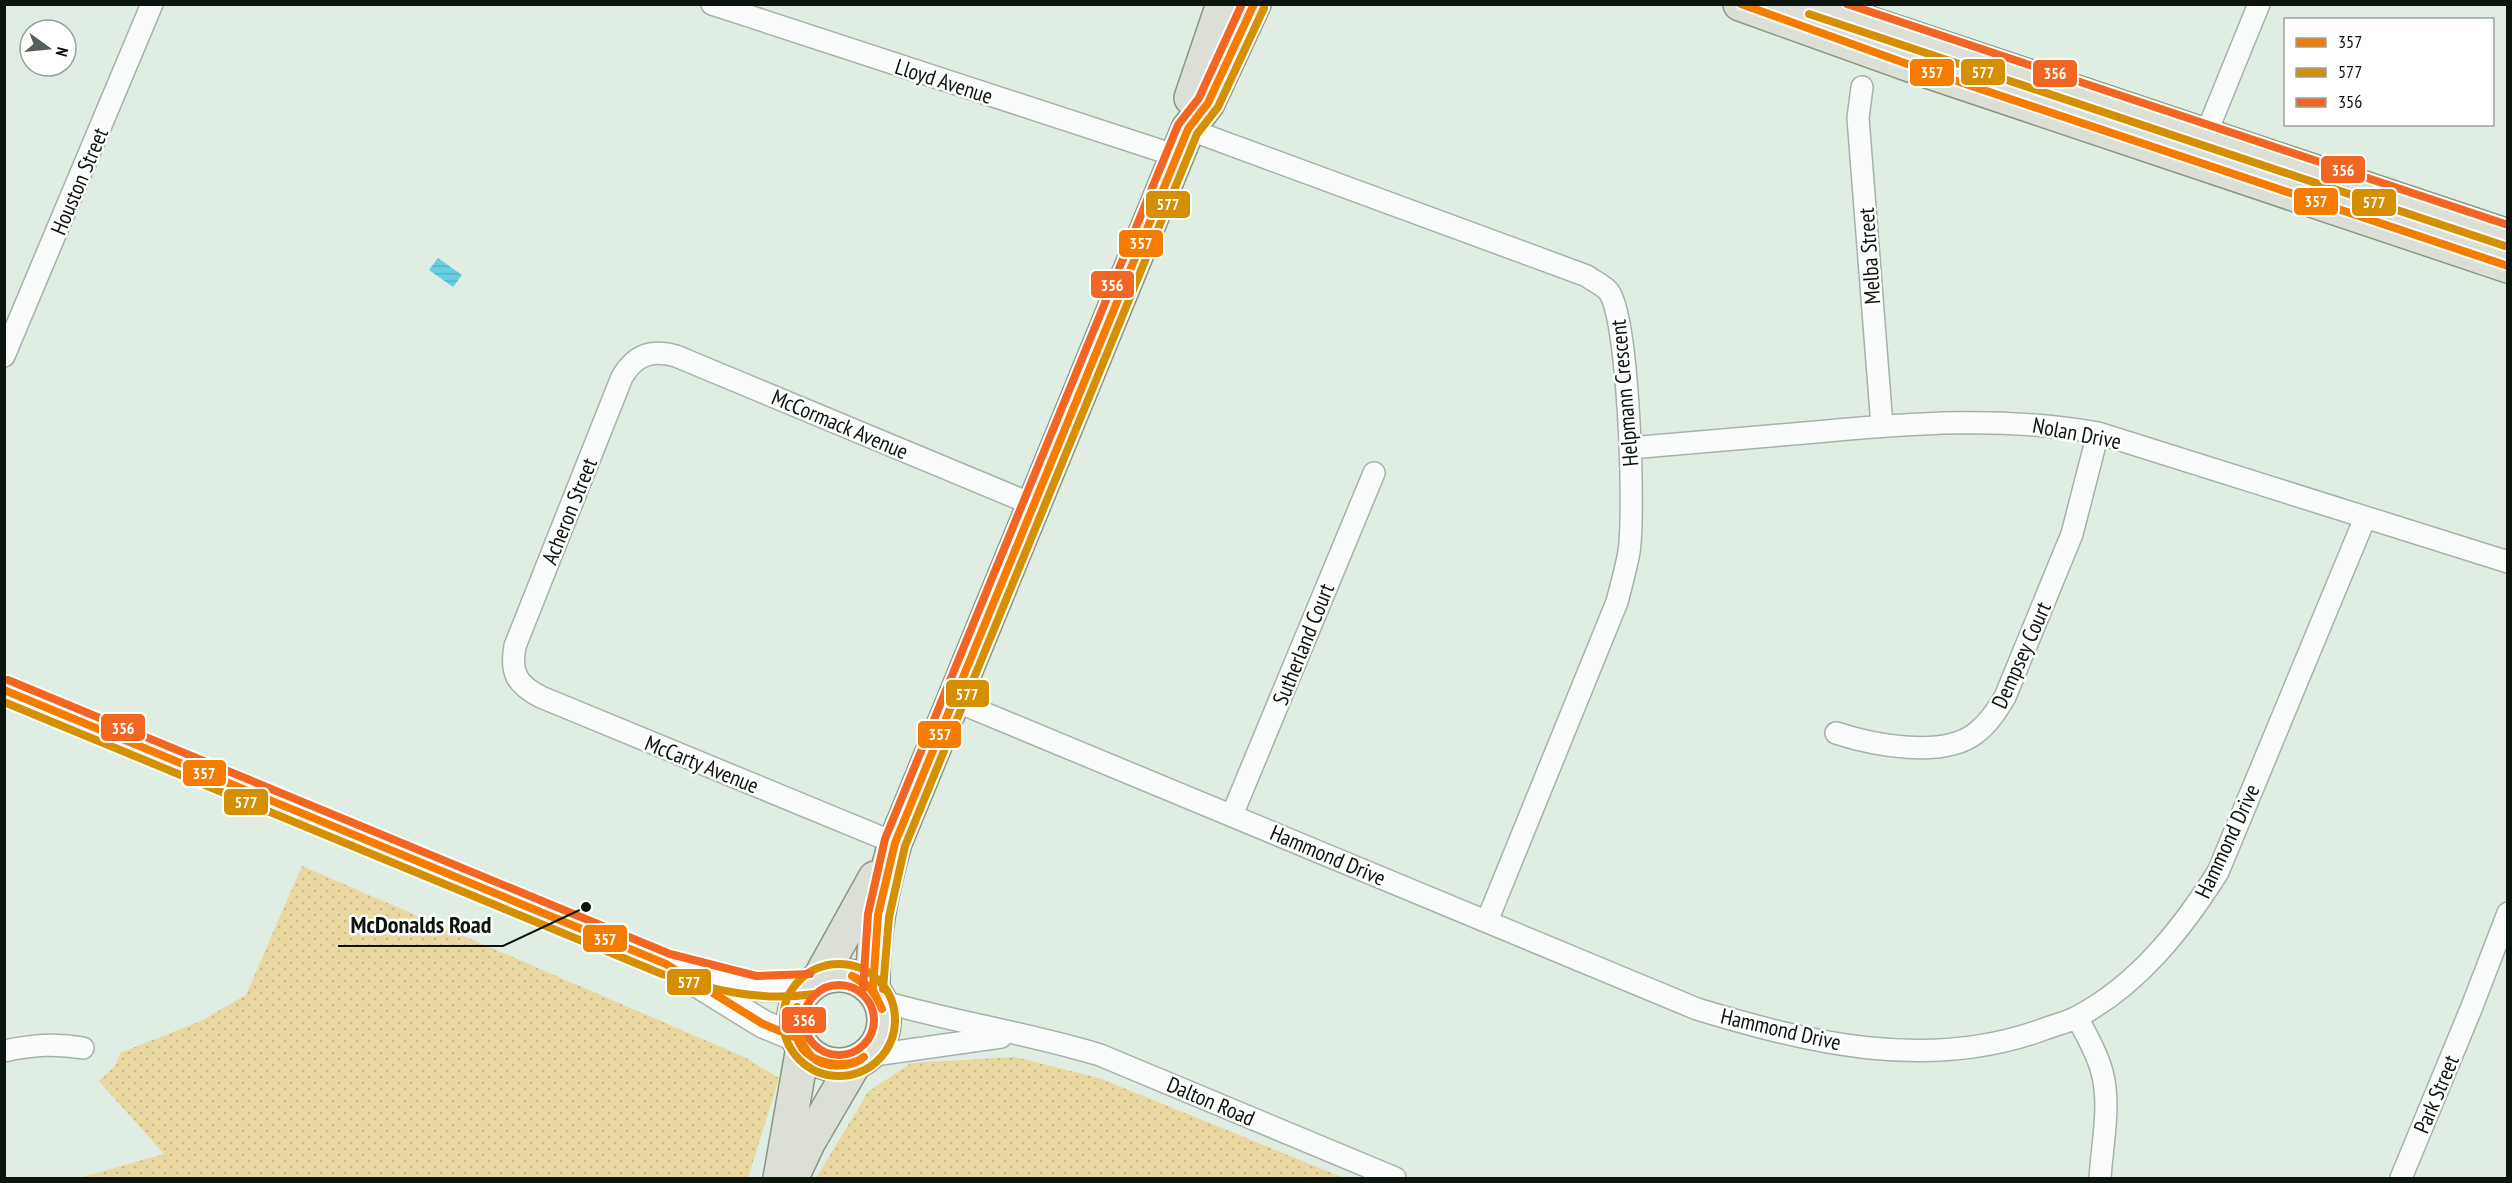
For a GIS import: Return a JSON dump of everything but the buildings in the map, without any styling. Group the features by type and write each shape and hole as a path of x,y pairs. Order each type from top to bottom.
{"main road":[{"path":"1183,143 1191,97 1223,4"},
{"path":"792,1179 808,1143 861,1060 878,1045 884,1031 885,1016 877,995 873,957 879,898 895,843 1183,143 1208,103 1254,4"},
{"path":"1740,4 1924,70 2508,266"},
{"path":"1812,4 2508,236"},
{"path":"861,1060 840,1066 826,1064 813,1058 800,1042 794,1023 795,1008 802,994 816,981 895,843"},
{"path":"816,981 833,975 848,975 862,980 877,995"},
{"path":"780,1179 800,1042"}],"street":[{"name":"Houston Street","path":"4,356 152,4"},
{"name":"Lloyd Avenue","path":"712,4 1183,143"},
{"path":"2206,134 2259,4"},
{"name":"Melba Street","path":"1862,87 1858,118 1882,426"},
{"name":"Helpmann Crescent","path":"1183,143 1587,276 1609,291 1619,315 1630,448 1632,503 1629,552 1617,602 1487,921"},
{"name":"McCormack Avenue","path":"644,354 661,351 676,356 1034,505"},
{"name":"Acheron Street","path":"514,677 512,663 515,646 622,377 630,363 644,354"},
{"name":"Nolan Drive","path":"1630,448 1882,426 2015,422 2097,433 2508,562"},
{"name":"Dempsey Court","path":"1836,733 1871,744 1933,746 1956,743 1976,734 1993,717 2005,697 2062,561 2097,433"},
{"name":"Sutherland Court","path":"1232,815 1374,473"},
{"name":"Hammond Drive","path":"953,699 1697,1009 1756,1027 1815,1040 1904,1052 1938,1052 2017,1038 2077,1017 2144,967 2190,917 2218,872 2365,518"},
{"name":"McCarty Avenue","path":"514,677 526,690 541,697 895,843"},
{"path":"4,690 666,964 742,987 778,989 816,981"},
{"name":"Park Street","path":"2401,1179 2508,913"},
{"name":"Park Street","path":"2471,1009 2508,939"},
{"path":"666,964 763,1024 800,1042"},
{"name":"Dalton Road","path":"877,995 951,1021 1023,1035 1100,1055 1395,1179"},
{"path":"2077,1017 2093,1047 2103,1073 2106,1103 2100,1179"},
{"name":"Dalton Road","path":"861,1060 950,1042 1023,1035"},
{"path":"4,1051 33,1045 60,1044 83,1048"}],"shaded area":[{"path":"302,866 744,1057 779,1078 748,1178 79,1178 164,1154 99,1081 116,1065 120,1053 201,1021 246,995"},
{"path":"1015,1057 1099,1078 1344,1178 816,1178 868,1092 911,1063"}],"water":[{"path":"438,258 462,275 453,287 429,270"}],"transit line":[{"name":"356","path":"863,989 868,914 885,839 1178,125 1199,98 1242,4"},
{"name":"357","path":"873,989 878,915 895,843 1188,129 1208,103 1254,4"},
{"name":"357","path":"1741,4 1924,70 2508,266"},
{"name":"356","path":"1847,4 2508,225"},
{"name":"577","path":"883,989 889,917 905,846 1197,134 1218,107 1264,8"},
{"name":"577","path":"1809,14 2505,246"},
{"name":"356","path":"8,680 670,954 756,976 810,974"},
{"name":"357","path":"4,690 666,964 763,1024 797,1038"},
{"name":"577","path":"4,702 662,974 737,993 775,996 814,994"},
{"name":"577","path":"839,964 860,968 878,981 891,999 895,1020 891,1041 878,1059 860,1072 839,1076 818,1072 800,1059 787,1041 783,1020 787,999 800,981 818,968 839,964"},
{"name":"357","path":"852,976 873,990 882,1009"},
{"name":"357","path":"852,976 870,989 882,1009"},
{"name":"356","path":"839,985 852,988 864,995 871,1007 874,1020 871,1033 864,1045 852,1052 839,1055 826,1052 814,1045 807,1033 804,1020 807,1007 814,995 826,988 839,985"},
{"name":"357","path":"797,1007 799,1034 812,1057"},
{"name":"357","path":"797,1007 795,1028 798,1042 812,1057"},
{"name":"357","path":"812,1057 838,1064 852,1063 864,1057"},
{"name":"357","path":"812,1057 824,1064 838,1066 859,1061 864,1057"}],"place":[{"name":"McDonalds Road","path":"586,907"}]}
